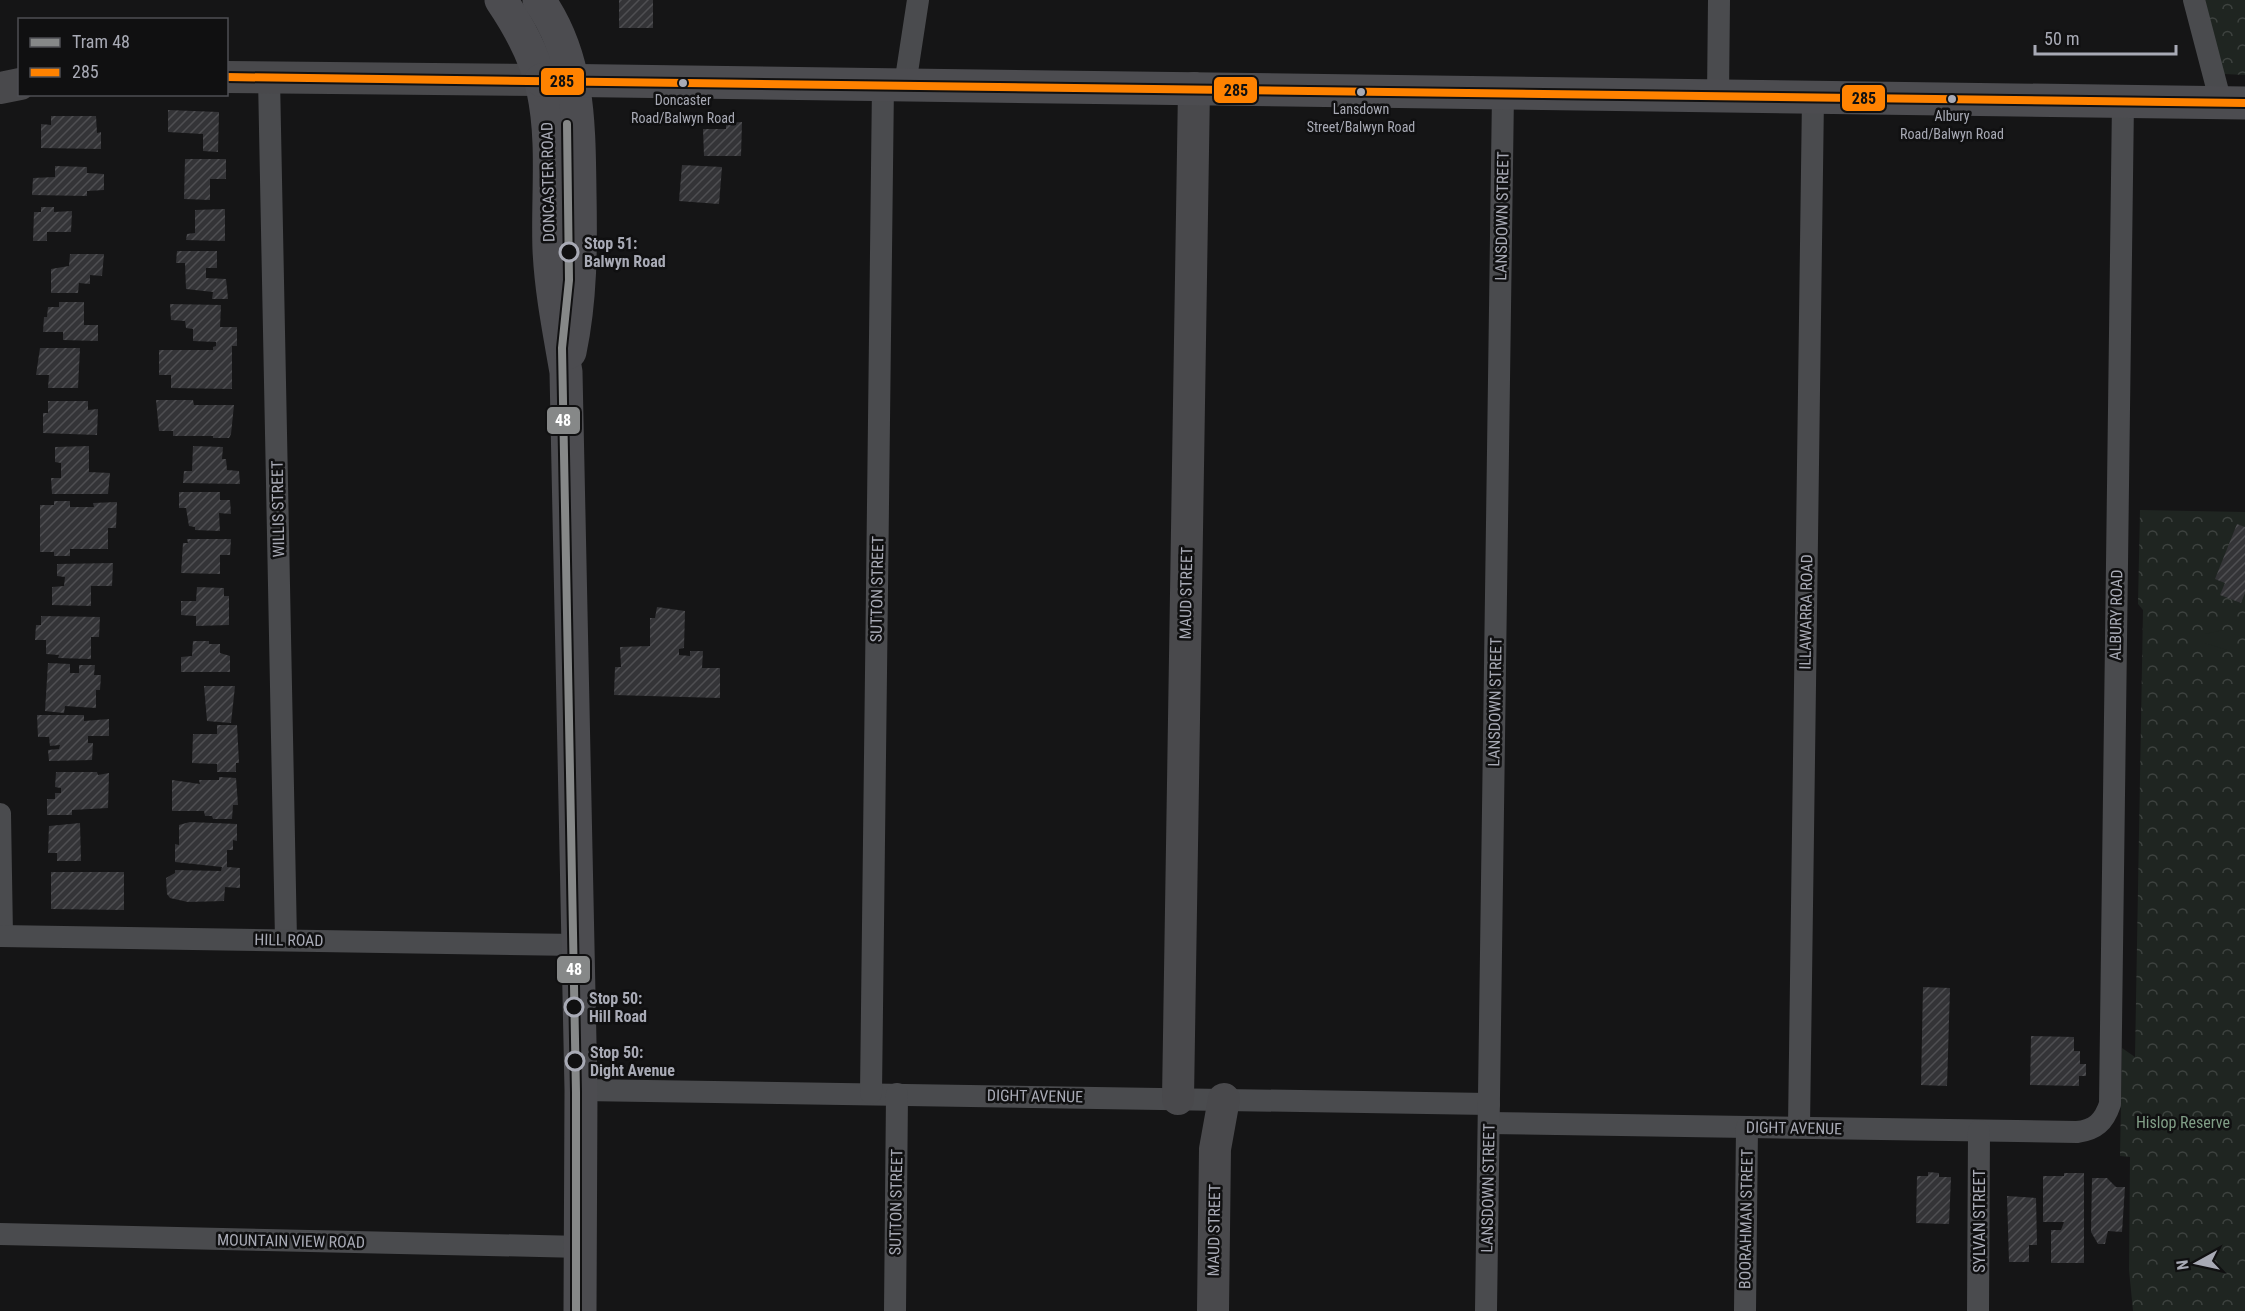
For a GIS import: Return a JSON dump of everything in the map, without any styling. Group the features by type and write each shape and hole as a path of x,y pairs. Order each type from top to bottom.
{"main road":[{"name":"DONCASTER ROAD","path":"501,0 528,45 541,80 547,120 551,278 566,372 578,945 582,1247 580,1311"},
{"name":"DONCASTER ROAD","path":"539,0 561,41 574,80 579,117 581,253 579,300 566,372"},
{"path":"541,80 2233,103"}],"street":[{"name":"SUTTON STREET","path":"871,1093 894,84 918,0"},
{"path":"1718,96 1719,0"},
{"path":"2194,0 2233,103"},
{"path":"0,72 18,68"},
{"path":"228,77 541,80"},
{"name":"WILLIS STREET","path":"269,78 286,940"},
{"path":"0,88 18,84"},
{"name":"MAUD STREET","path":"1194,88 1203,1099 1215,1149 1213,1311"},
{"name":"LANSDOWN STREET","path":"1486,1311 1503,93"},
{"name":"ILLAWARRA ROAD","path":"1799,1127 1814,97"},
{"name":"ALBURY ROAD","path":"2098,1125 2110,1104 2123,101"},
{"path":"0,814 1,936"},
{"name":"HILL ROAD","path":"1,936 578,945"},
{"name":"DIGHT AVENUE","path":"580,1089 1203,1099 1747,1127 2077,1132 2098,1125"},
{"name":"SUTTON STREET","path":"894,1311 897,1094"},
{"name":"BOORAHMAN STREET","path":"1745,1311 1747,1127"},
{"name":"SYLVAN STREET","path":"1978,1311 1979,1131"},
{"name":"MOUNTAIN VIEW ROAD","path":"0,1234 582,1247"}],"green space":[{"path":"2204,0 2245,0 2245,75 2224,74"},
{"name":"Hislop Reserve","path":"2140,510 2245,512 2245,1311 2133,1311 2129,1270 2130,1157 2120,1156 2122,1048 2135,1057 2143,610 2138,604"},
{"path":"2227,629 2227,650 2205,643 2205,634"}],"building":[{"path":"619,0 653,0 653,28 619,28"},
{"path":"168,110 219,112 218,152 203,151 203,134 168,132"},
{"path":"51,116 96,116 97,133 101,132 101,149 41,148 41,124 51,125"},
{"path":"742,122 741,156 704,156 703,129 726,129 726,123"},
{"path":"185,159 226,159 226,179 210,179 210,200 184,199"},
{"path":"682,165 722,167 719,204 679,201"},
{"path":"55,166 87,167 87,173 104,174 104,190 87,191 87,196 32,195 33,178 55,177"},
{"path":"41,207 54,207 54,212 72,211 71,232 47,232 47,241 33,241 34,212 41,212"},
{"path":"225,209 225,241 186,240 187,234 195,233 195,210"},
{"path":"177,251 217,251 217,268 206,268 206,278 226,279 228,299 212,299 213,292 186,289 185,263 176,263"},
{"path":"70,254 104,254 102,276 90,275 90,284 79,283 78,293 51,293 51,269 69,266"},
{"path":"59,302 84,302 84,325 98,325 98,341 63,340 63,332 43,332 44,317 47,317 48,307 59,307"},
{"path":"170,304 221,305 220,327 237,327 237,346 232,346 232,389 171,388 171,375 159,375 159,350 213,350 216,346 216,342 193,341 193,329 186,328 185,321 171,320"},
{"path":"40,348 80,348 78,388 48,388 49,375 36,375"},
{"path":"156,400 193,400 194,405 234,405 231,434 229,438 213,438 213,436 173,436 173,431 159,431"},
{"path":"48,401 88,401 88,410 98,409 97,435 43,433 43,413 48,413"},
{"path":"89,446 89,472 110,473 108,494 52,494 51,478 61,478 61,463 55,462 55,447"},
{"path":"193,446 223,447 222,459 226,459 227,470 239,471 240,484 183,483 184,471 192,471"},
{"path":"179,492 220,492 220,500 230,500 231,514 219,513 220,531 195,530 195,527 189,526 186,508 179,508"},
{"path":"54,501 70,501 70,507 94,507 93,503 117,502 116,528 108,528 108,549 70,549 70,556 54,556 54,552 40,552 40,505 54,505"},
{"path":"2237,524 2245,527 2245,593 2241,603 2220,595 2225,583 2215,579"},
{"path":"187,539 231,539 230,555 220,555 220,574 181,573 183,543 188,543"},
{"path":"113,563 112,586 91,586 91,606 52,605 52,587 64,586 65,577 57,576 57,564"},
{"path":"197,587 224,588 224,596 229,596 229,625 196,626 196,616 181,615 181,601 196,601"},
{"path":"657,607 685,611 684,648 679,649 679,655 690,656 690,651 703,651 702,668 720,668 720,698 614,695 615,667 621,667 620,647 650,646 650,618 655,618"},
{"path":"41,616 100,617 99,637 91,637 91,659 58,658 59,655 46,654 46,640 35,640 36,625 41,625"},
{"path":"193,641 220,644 220,653 230,656 230,672 181,672 181,657 192,656"},
{"path":"48,663 70,664 70,673 79,673 79,665 95,665 94,675 101,675 100,690 96,690 96,708 65,706 64,713 45,711"},
{"path":"204,686 235,686 231,723 207,721"},
{"path":"37,715 84,715 84,721 109,719 109,736 88,736 88,743 93,743 92,760 49,761 48,750 59,749 60,745 50,746 49,737 38,737"},
{"path":"217,725 237,725 239,763 236,763 236,772 217,772 217,764 192,763 193,734 217,734"},
{"path":"56,772 97,772 98,775 109,773 108,808 72,810 72,815 47,815 47,799 55,799 55,793 61,793 61,788 55,787"},
{"path":"219,777 236,778 238,805 233,805 232,819 213,819 212,816 205,816 204,811 172,811 172,780 200,784 199,780 219,780"},
{"path":"190,822 237,824 237,841 233,840 233,850 227,850 227,867 240,868 240,888 225,887 224,901 188,902 170,898 167,894 166,878 175,873 175,870 221,871 222,867 175,862 175,844 179,845 179,825"},
{"path":"80,823 81,861 57,861 57,853 48,853 49,826"},
{"path":"51,872 124,872 124,910 51,909"},
{"path":"1923,987 1950,988 1947,1086 1921,1085"},
{"path":"2031,1036 2074,1037 2074,1051 2080,1051 2080,1064 2086,1064 2086,1076 2079,1076 2079,1086 2030,1085"},
{"path":"1928,1172 1939,1173 1939,1177 1951,1177 1949,1224 1916,1223 1917,1176 1928,1176"},
{"path":"2064,1173 2084,1173 2084,1263 2051,1263 2051,1230 2061,1230 2064,1222 2043,1222 2043,1176 2064,1176"},
{"path":"2092,1178 2107,1178 2116,1187 2125,1187 2122,1232 2108,1231 2105,1244 2098,1244 2091,1232"},
{"path":"2007,1196 2036,1198 2037,1245 2029,1245 2029,1262 2009,1262"}],"tram line":[{"name":"48","path":"567,124 569,280 562,348 576,1092 576,1311"}],"transit line":[{"name":"285","path":"228,77 2245,103"}],"place":[{"name":"Doncaster Road/Balwyn Road","path":"683,83"},
{"name":"Lansdown Street/Balwyn Road","path":"1361,92"},
{"name":"Albury Road/Balwyn Road","path":"1952,99"},
{"name":"Stop 51: Balwyn Road","path":"569,252"},
{"name":"Stop 50: Hill Road","path":"574,1007"},
{"name":"Stop 50: Dight Avenue","path":"575,1061"}]}
